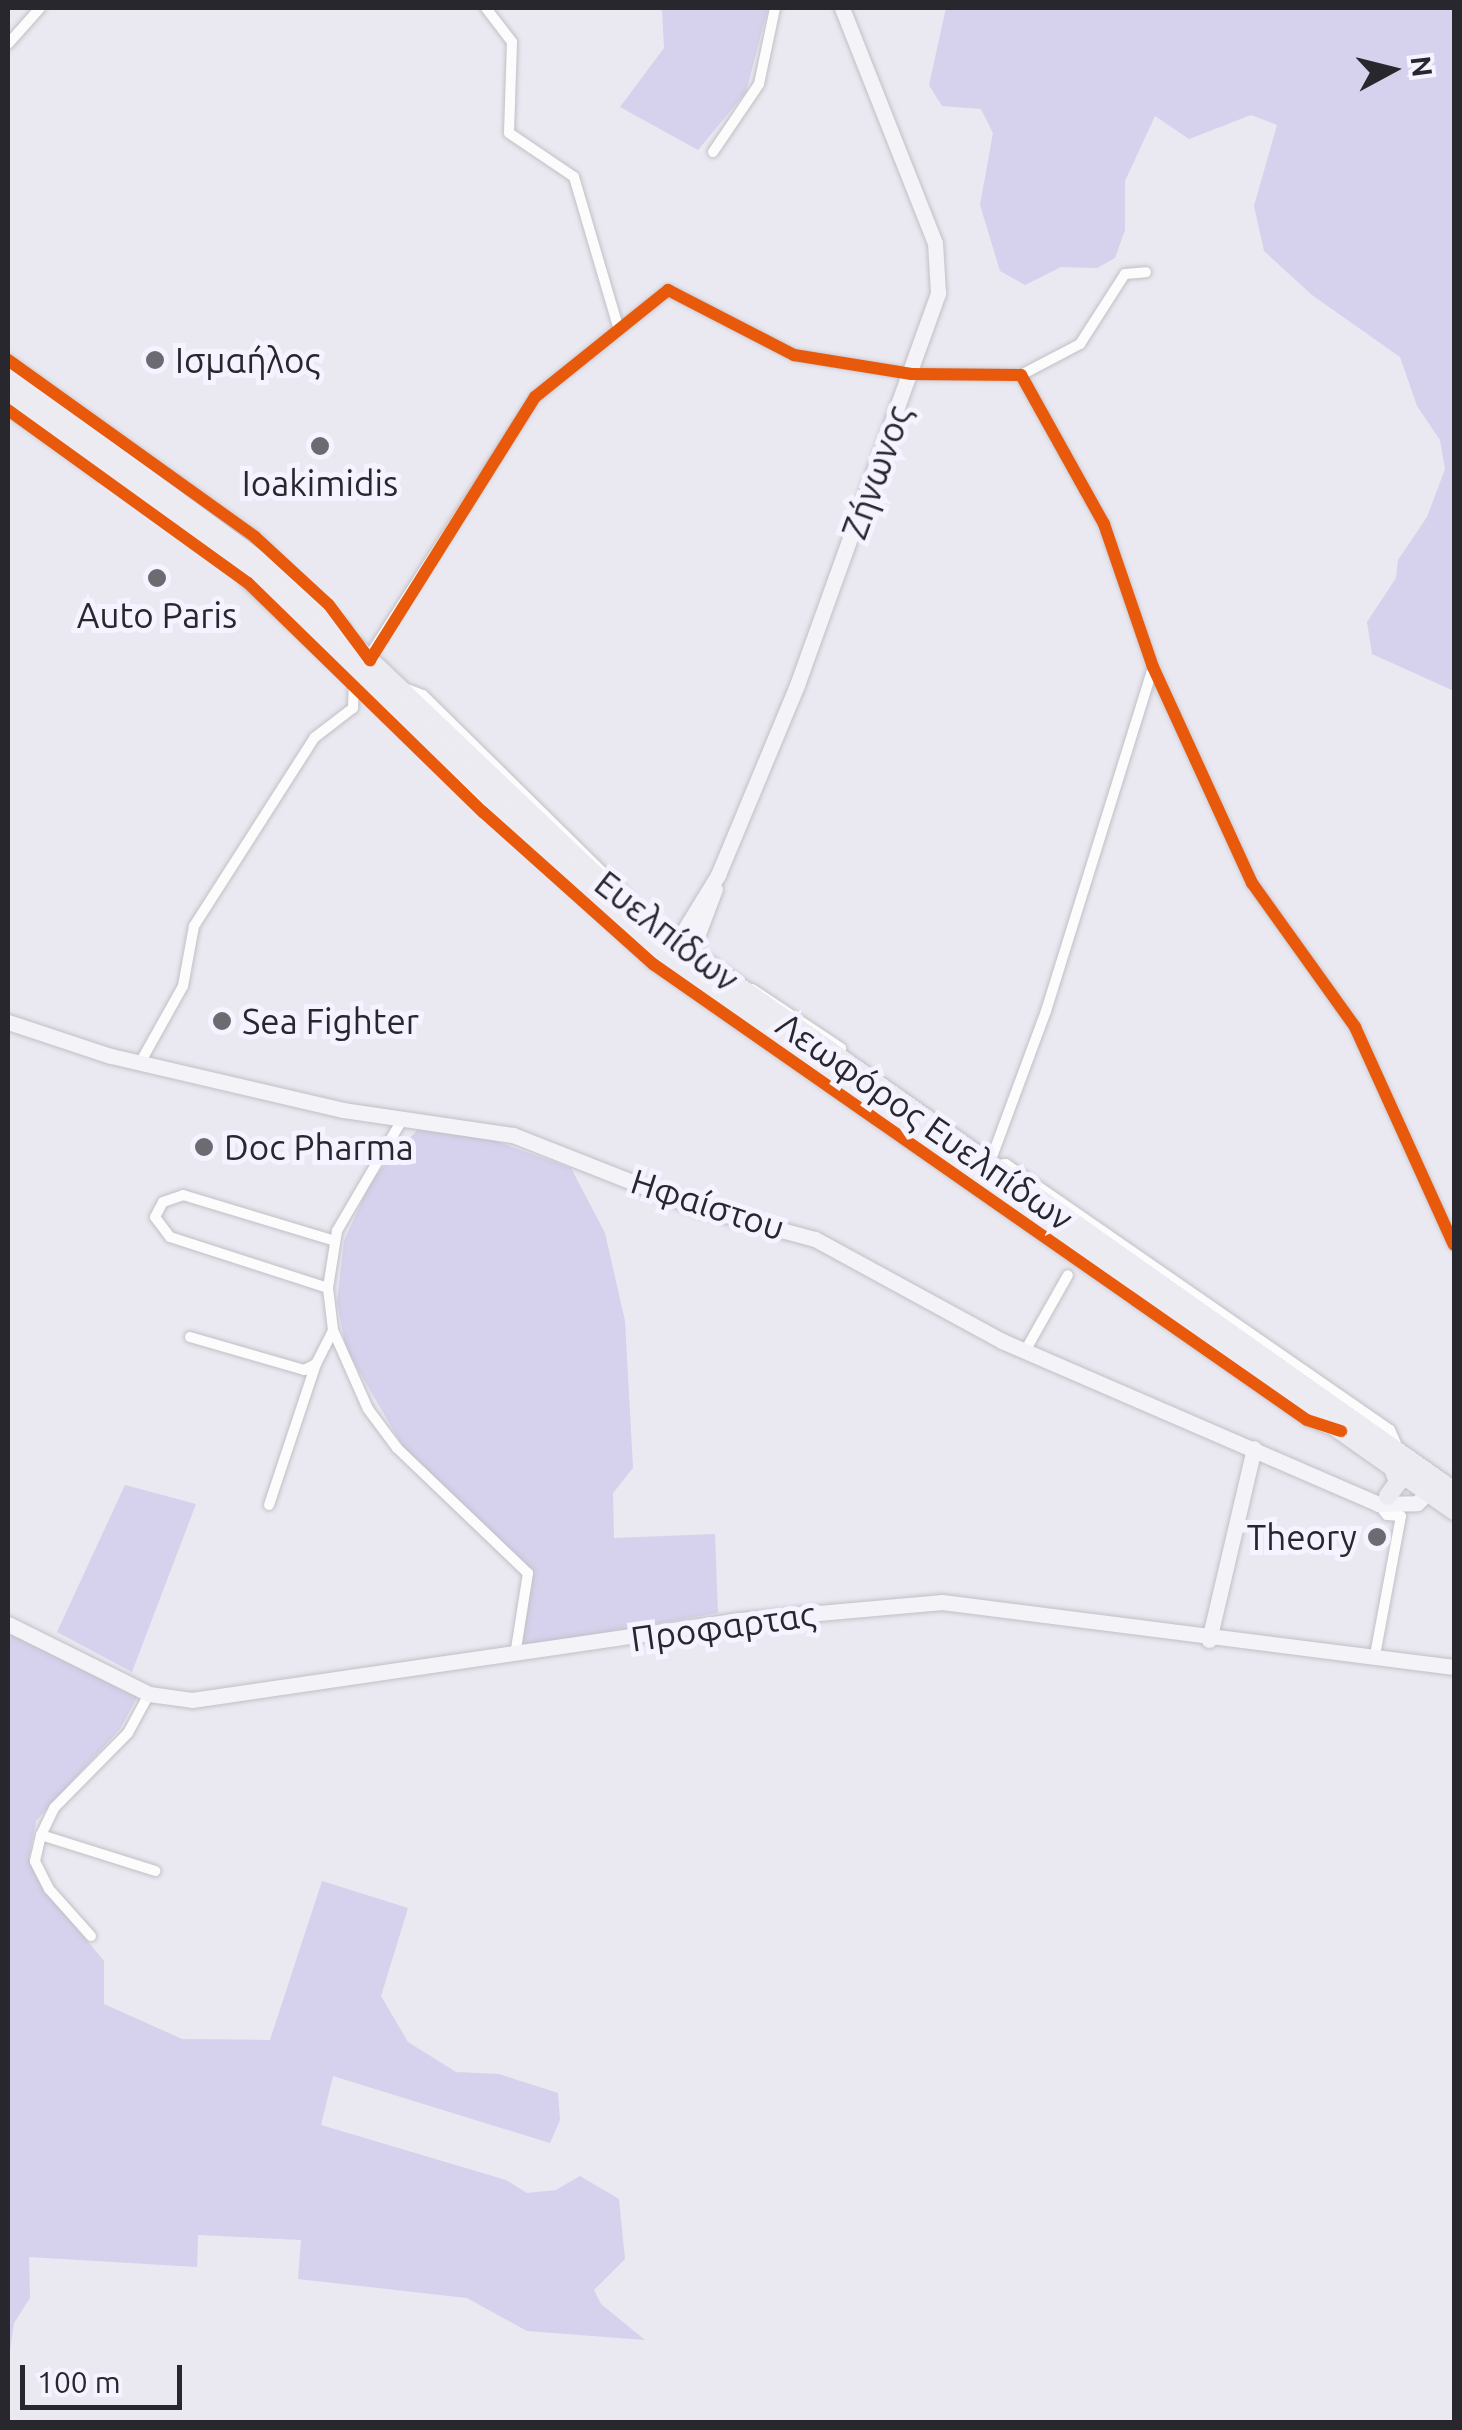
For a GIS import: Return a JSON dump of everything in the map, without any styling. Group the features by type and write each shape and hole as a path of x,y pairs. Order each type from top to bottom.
{"main road":[{"name":"Λεωφόρος Ευελπίδων","path":"8,376 133,457 262,560 767,1038 858,1084 964,1148 1437,1490"},
{"name":"Λεωφόρος Ευελπίδων","path":"8,397 277,594 488,808 598,904 734,988 998,1198 1121,1284 1341,1432 1397,1460"},
{"path":"1378,1499 1398,1482 1397,1460"}],"street":[{"path":"8,44 40,8"},
{"path":"486,8 512,42 509,133 574,177 619,330"},
{"path":"713,152 759,84 775,8"},
{"name":"Ζήνωνος","path":"680,956 718,875 816,638 938,293 935,243 842,8"},
{"path":"370,660 535,397 668,290 794,355 911,374 1021,375 1080,344 1125,274 1146,272"},
{"path":"8,360 133,457"},
{"path":"1021,375 1104,524 1154,666 1252,883 1324,979 1377,1068 1454,1245"},
{"name":"Ευελπίδων","path":"8,410 143,499 248,583 488,808 610,930 767,1038"},
{"path":"989,1165 1046,1011 1154,666"},
{"path":"140,1063 183,986 194,926 314,738 353,708 354,684"},
{"name":"Ηφαίστου","path":"8,1022 140,1063 402,1120 512,1135 696,1208 815,1239 1025,1351 1378,1499"},
{"path":"402,1120 350,1200 334,1241 328,1288 334,1330 368,1409 398,1448 528,1573 515,1656"},
{"path":"328,1288 170,1238 156,1217 163,1202 183,1195 334,1241"},
{"path":"1025,1351 1068,1275"},
{"path":"269,1505 316,1364 334,1330"},
{"path":"190,1337 288,1367 316,1364"},
{"path":"1209,1640 1254,1448"},
{"path":"1375,1656 1402,1516 1387,1515 1378,1499 1437,1490"},
{"name":"Προφαρτας","path":"8,1624 149,1694 192,1700 515,1656 740,1620 942,1602 1209,1640 1454,1667"},
{"path":"91,1936 49,1889 35,1862 41,1835 54,1808 128,1733 149,1694"},
{"path":"41,1835 155,1871"}],"shaded area":[{"path":"662,8 768,8 746,92 698,150 620,107 664,48"},
{"path":"946,8 1454,8 1454,691 1372,654 1367,622 1396,578 1398,560 1427,517 1445,469 1440,440 1417,406 1400,357 1312,295 1264,251 1254,206 1277,125 1251,115 1189,139 1155,116 1125,181 1125,230 1115,258 1097,268 1061,267 1025,285 1000,271 980,205 993,133 981,109 942,106 929,85"},
{"path":"420,1127 493,1140 571,1168 605,1233 625,1321 633,1468 613,1493 614,1538 715,1534 718,1613 522,1647 533,1572 405,1450 346,1349 337,1302 344,1241 372,1179"},
{"path":"125,1485 196,1504 132,1672 57,1632"},
{"path":"8,1629 139,1694 120,1729 36,1821 29,1859 49,1895 104,1961 104,2004 182,2039 270,2040 322,1881 408,1908 381,1996 408,2042 456,2072 499,2074 558,2093 560,2120 550,2143 333,2076 321,2125 506,2180 527,2193 556,2190 580,2176 619,2199 625,2259 594,2290 601,2304 645,2340 527,2331 467,2298 298,2279 301,2240 198,2235 197,2267 29,2257 30,2298 14,2323 8,2364"}],"cycle path":[{"path":"8,360 255,537 329,605 370,660 535,397 668,290 794,355 911,374 1021,375 1104,524 1153,667 1252,883 1355,1027 1454,1245"},
{"path":"8,410 248,583 483,812 653,964 1307,1420 1341,1431"}],"place":[{"name":"Ισμαήλος","path":"155,360"},
{"name":"Ioakimidis","path":"320,446"},
{"name":"Auto Paris","path":"157,578"},
{"name":"Sea Fighter","path":"222,1021"},
{"name":"Doc Pharma","path":"204,1147"},
{"name":"Theory","path":"1377,1537"}]}
